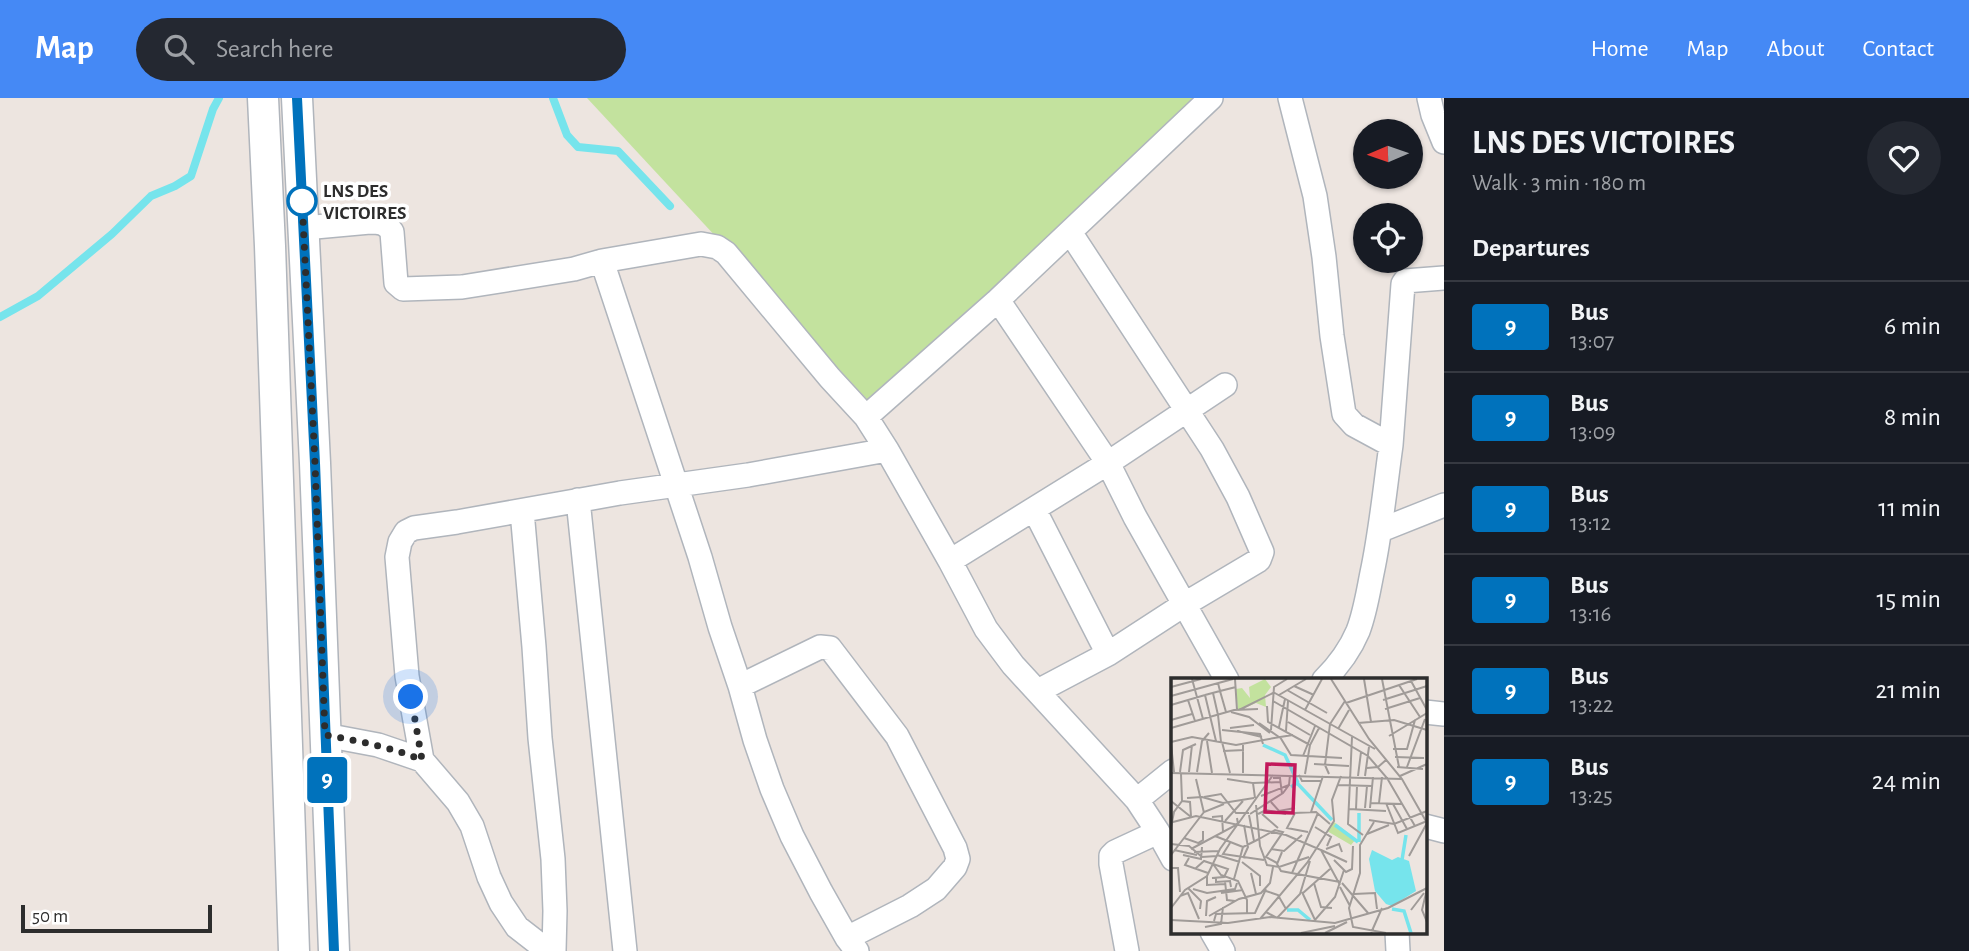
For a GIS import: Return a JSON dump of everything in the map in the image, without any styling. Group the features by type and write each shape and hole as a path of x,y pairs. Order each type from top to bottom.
{"street":[{"path":"263,98 294,951"},
{"path":"297,98 315,463 334,951"},
{"path":"866,417 998,300 1211,98"},
{"path":"1290,98 1315,197 1344,414 1354,425 1391,445"},
{"path":"1429,98 1444,142"},
{"path":"304,228 370,222 381,222 388,226 392,232 396,283 403,289 462,287 574,269 602,261 701,244 717,247 726,253 866,417 950,561 986,629 1013,665 1137,800 1171,855"},
{"path":"1038,691 1108,654 1259,559 1262,552 1238,497 1212,449 1070,232"},
{"path":"602,261 700,557 755,740 792,836 852,944 936,889 955,867 958,859 955,848 897,736 830,648 820,647 740,686"},
{"path":"1326,678 1337,667 1357,633 1365,608 1381,530 1391,445 1403,286 1405,281 1444,278"},
{"path":"998,300 1108,463 1135,517 1226,678"},
{"path":"950,561 1108,463 1225,384"},
{"path":"422,760 407,676 397,557 400,542 406,532 414,528 578,500 760,473 887,450"},
{"path":"578,500 625,951"},
{"path":"1381,530 1444,505"},
{"path":"1034,509 1108,654"},
{"path":"522,511 540,738 553,859 554,951"},
{"path":"1426,712 1444,714"},
{"path":"325,735 378,745 422,760 458,802 472,826 500,903 517,927 548,951"},
{"path":"1137,800 1171,773"},
{"path":"1426,826 1444,831"},
{"path":"1127,951 1111,856 1158,832"}],"green space":[{"path":"587,98 1207,98 875,408"}],"waterway":[{"path":"0,317 38,296 112,234 151,196 191,176 219,98"},
{"path":"553,98 567,135 578,147 618,151 670,206"}],"bus line":[{"name":"9","path":"297,98 315,463 334,951"}],"place":[{"name":"LNS DES VICTOIRES","path":"302,201"}],"route":[{"path":"302,201 325,735 378,745 422,760 411,697"}]}
